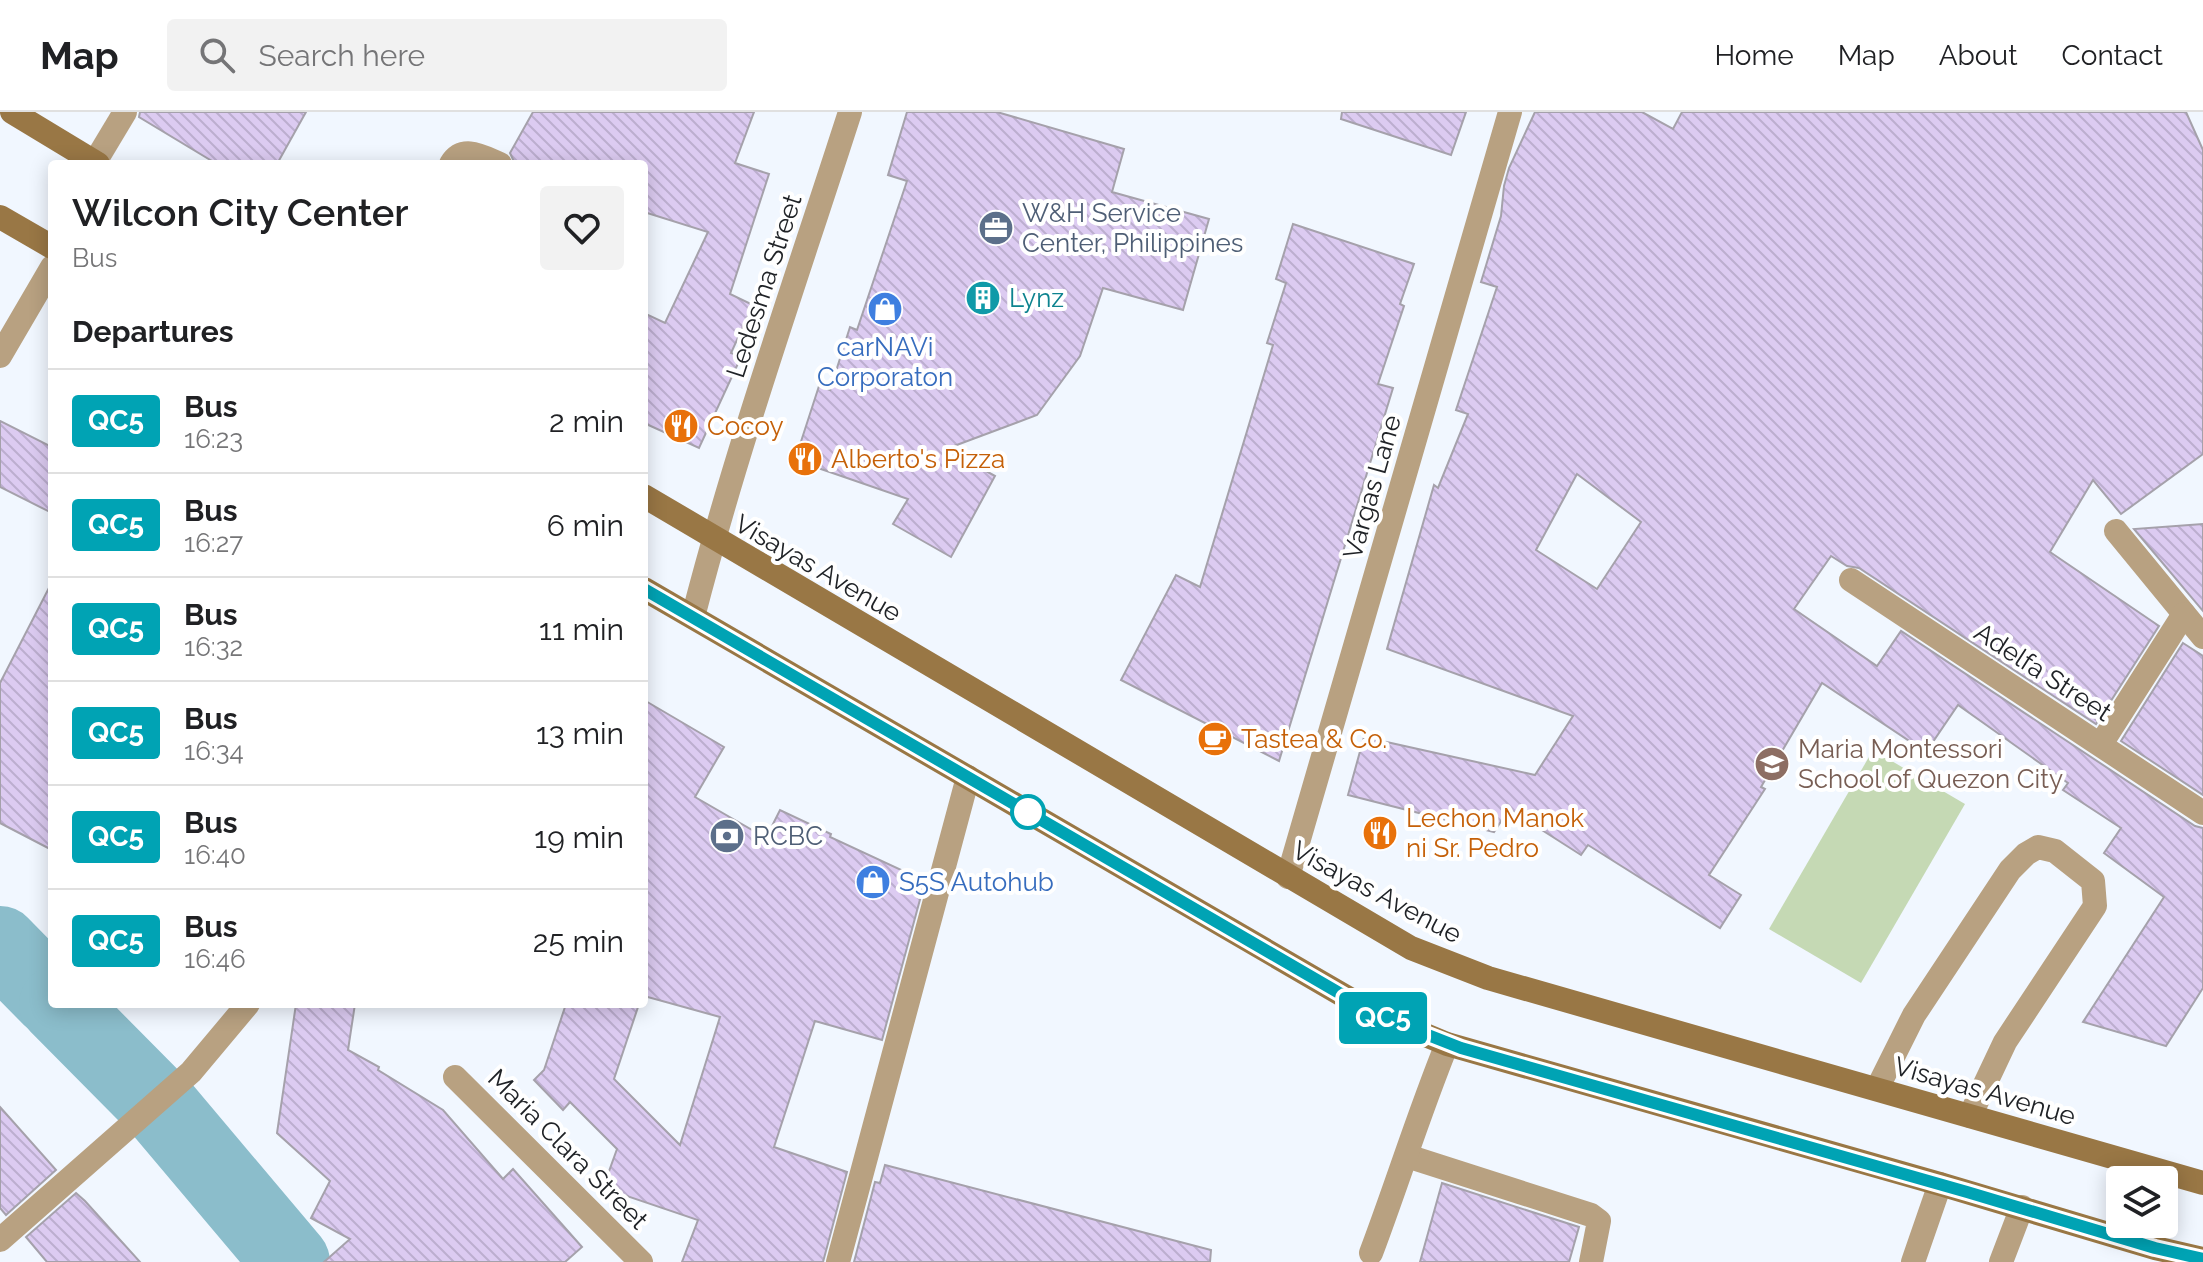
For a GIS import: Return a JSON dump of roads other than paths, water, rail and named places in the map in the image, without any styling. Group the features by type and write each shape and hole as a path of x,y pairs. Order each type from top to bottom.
{"main road":[{"path":"12,112 91,160"},
{"path":"0,217 48,245"},
{"name":"Visayas Avenue","path":"648,498 1411,948 1488,978 2203,1183"},
{"path":"648,591 1377,1015 1447,1044 2022,1207 2154,1255 2203,1259"}],"street":[{"path":"98,160 125,112"},
{"name":"Ledesma Street","path":"693,617 713,539 850,112"},
{"name":"Vargas Lane","path":"1288,877 1510,112"},
{"path":"453,160 465,152 491,160"},
{"path":"0,356 48,274"},
{"path":"2116,531 2203,637"},
{"name":"Adelfa Street","path":"1851,580 2203,813"},
{"path":"2101,744 2184,614"},
{"path":"838,1262 968,777"},
{"path":"1877,1089 1914,1015 2010,870 2038,847 2055,851 2093,881 2095,906 2005,1042 1970,1116"},
{"path":"0,1240 191,1072 245,1008"},
{"path":"1371,1253 1447,1044"},
{"name":"Maria Clara Street","path":"455,1077 641,1262"},
{"path":"1407,1156 1591,1215 1599,1221 1591,1262"},
{"path":"1913,1262 1940,1184"},
{"path":"2001,1262 2022,1207"}],"waterway":[{"path":"0,945 48,994"},
{"path":"62,1008 162,1109 291,1262"}],"place":[{"name":"W&H Service Center, Philippines","path":"996,228"},
{"name":"Lynz","path":"983,298"},
{"name":"carNAVi Corporaton","path":"885,309"},
{"name":"Cocoy","path":"681,426"},
{"name":"Alberto's Pizza","path":"805,459"},
{"name":"Tastea & Co.","path":"1215,739"},
{"name":"Maria Montessori School of Quezon City","path":"1772,764"},
{"name":"Lechon Manok ni Sr. Pedro","path":"1380,833"},
{"name":"RCBC","path":"727,836"},
{"name":"S5S Autohub","path":"873,882"}]}
